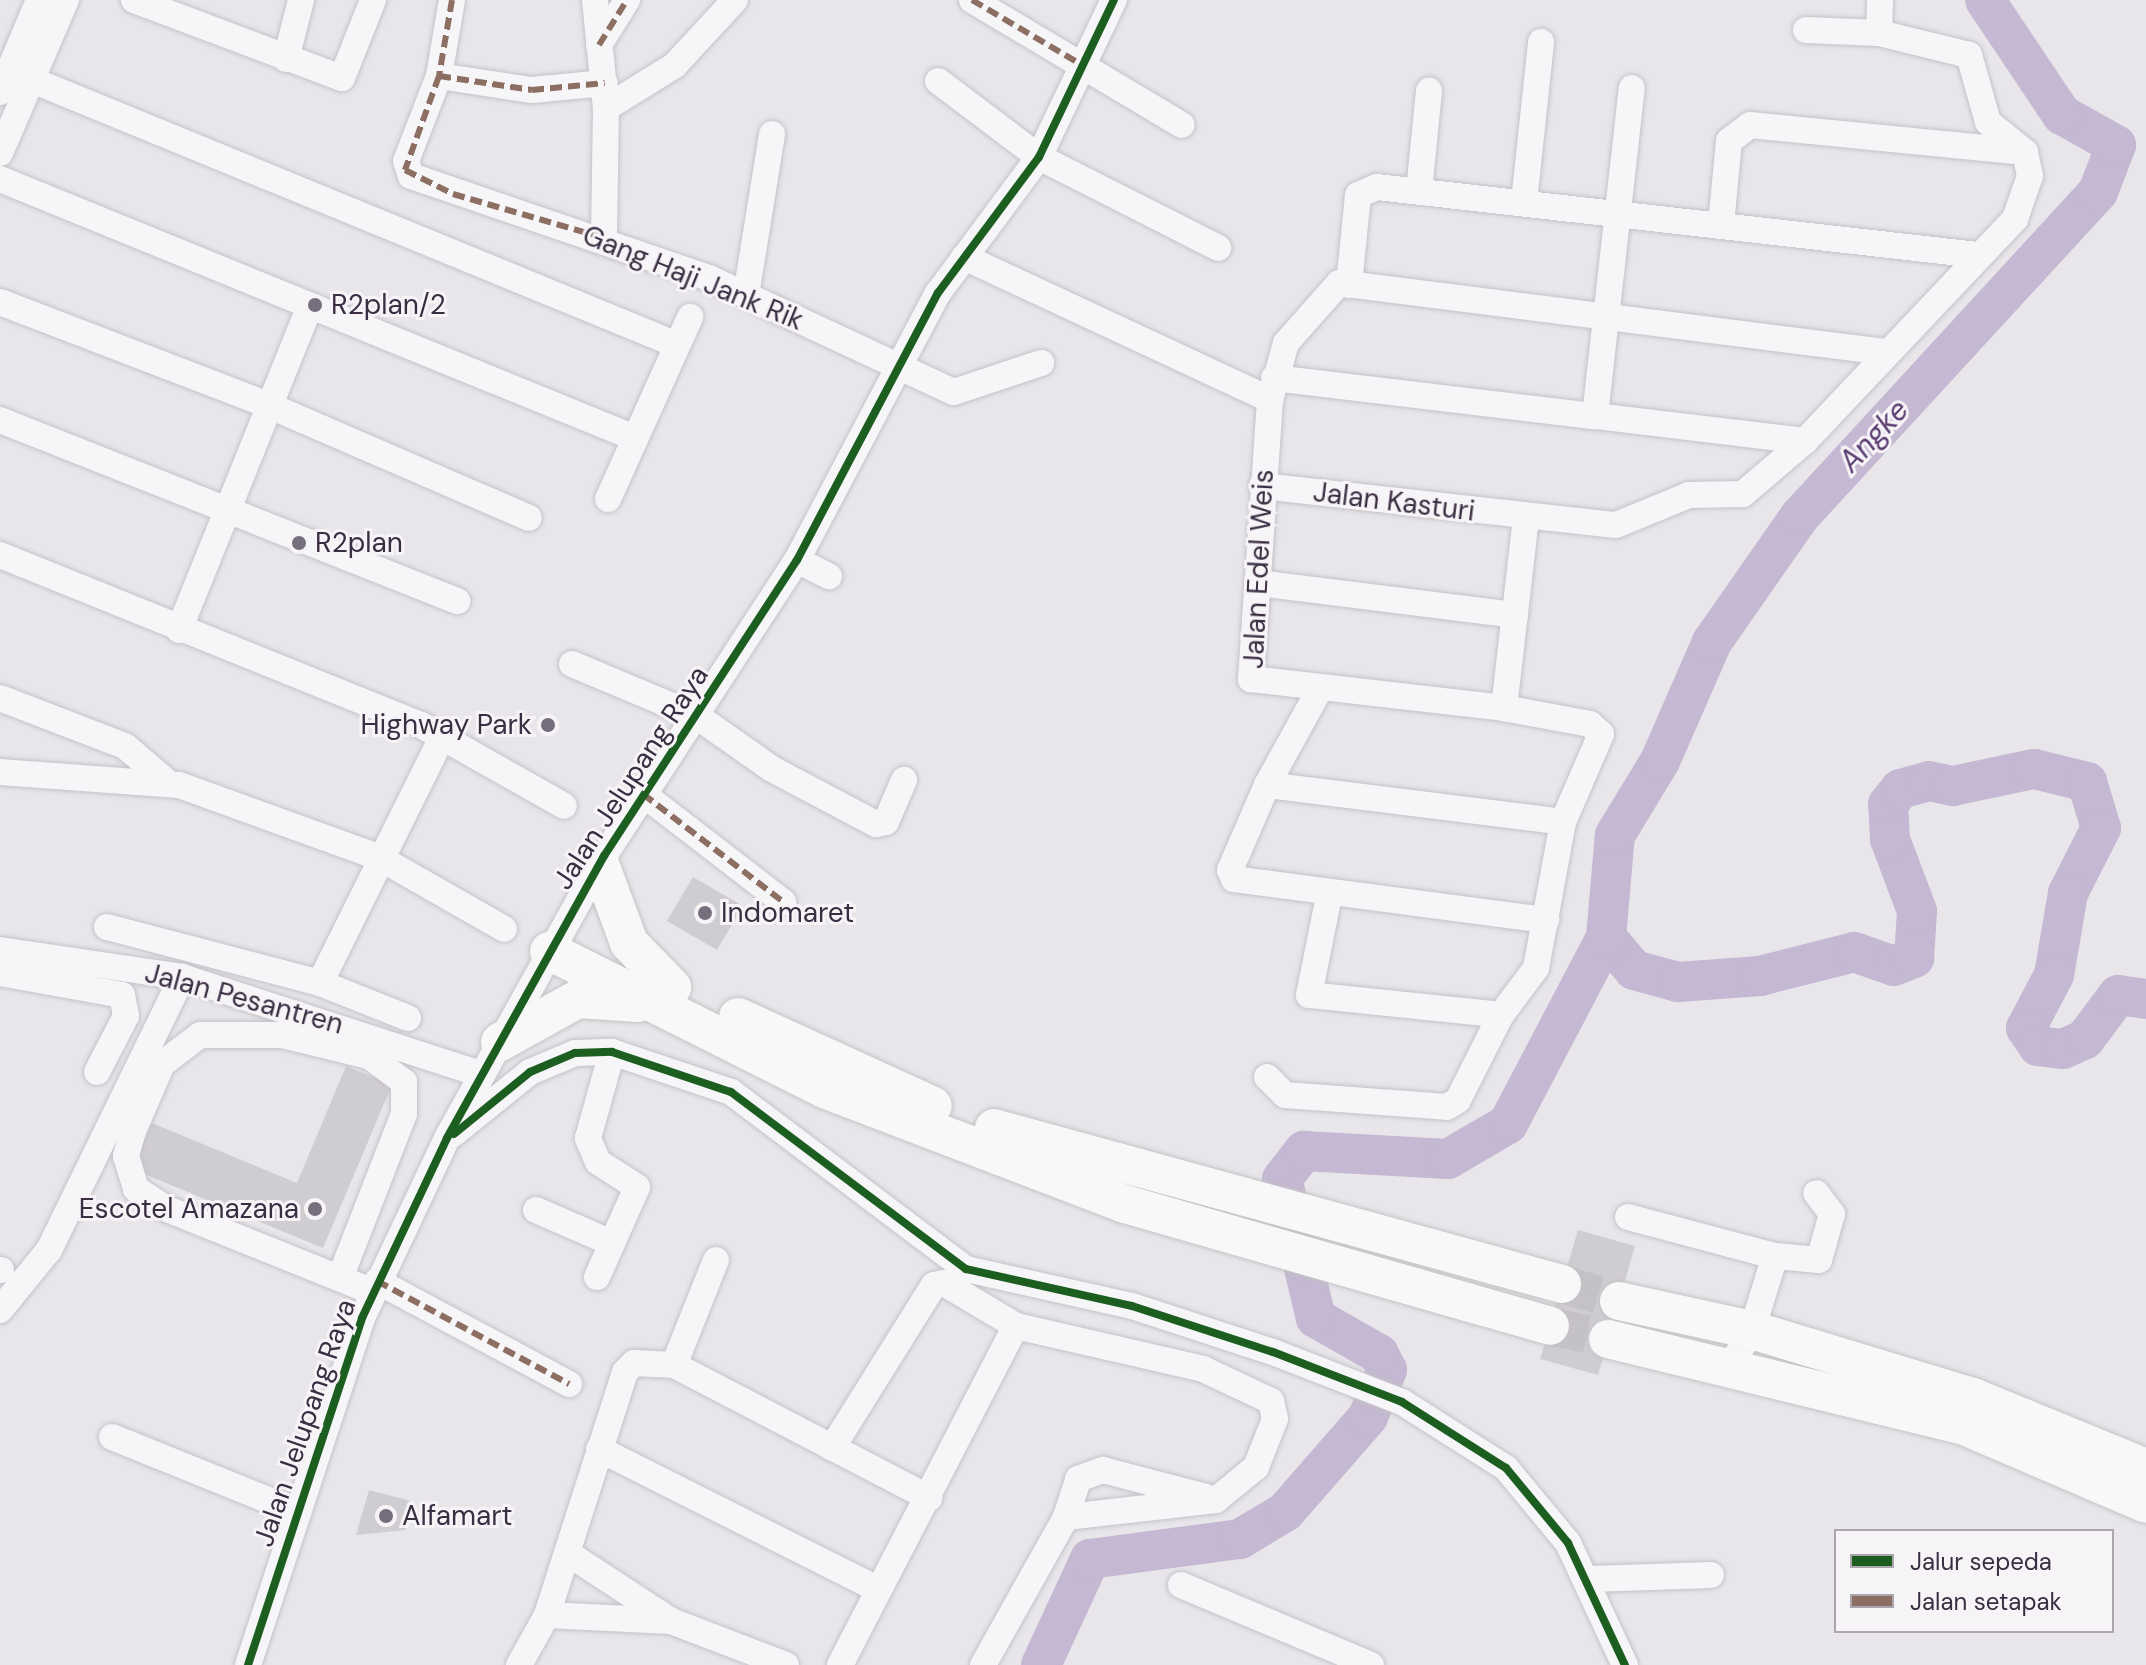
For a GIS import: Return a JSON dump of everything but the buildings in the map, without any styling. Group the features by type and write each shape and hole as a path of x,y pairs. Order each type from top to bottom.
{"highway":[{"path":"600,864 629,943 678,1001 824,1089 1125,1204 1237,1239 1550,1326"},
{"path":"552,944 678,1001 946,1112 1042,1144 1222,1187 1562,1284"},
{"path":"490,1058 578,999 614,997 678,1001"},
{"path":"1619,1301 1752,1330 1973,1397 2146,1468"},
{"path":"1608,1339 1962,1425 2146,1504"}],"street":[{"path":"0,92 39,0"},
{"path":"2,141 66,0"},
{"path":"134,0 286,59 347,76 373,0"},
{"path":"286,59 301,0"},
{"path":"452,0 439,76 532,90 606,96 675,65 735,0"},
{"path":"595,0 606,96 604,238"},
{"path":"599,45 627,0"},
{"path":"972,0 1182,125"},
{"name":"Jalan Jelupang Raya","path":"248,1665 375,1287 447,1138 552,944 600,864 797,560 897,363 964,257 1039,157 1114,0"},
{"path":"1879,33 1880,0"},
{"path":"1806,30 1879,33 1969,55 1988,122 2025,152"},
{"path":"1524,202 1541,42"},
{"name":"Gang Haji Jank Rik","path":"439,76 406,161 411,176 453,194 604,238 746,295 954,392 1041,363"},
{"path":"32,80 675,344"},
{"path":"938,81 1039,157 1218,248"},
{"path":"1595,416 1632,88"},
{"path":"1419,191 1429,90"},
{"path":"1721,225 1729,141 1750,125 2025,152"},
{"path":"746,295 772,134"},
{"name":"Jalan Kasturi","path":"1262,486 1526,518 1616,525 1689,495 1743,494 1805,441 1885,352 2015,219 2030,176 2025,152"},
{"path":"0,179 630,436"},
{"path":"1349,285 1358,195 1377,187 1978,255"},
{"path":"964,257 1272,389 1595,416 1805,441"},
{"path":"1272,389 1306,314 1339,283 1885,352"},
{"path":"0,302 268,405 529,518"},
{"path":"179,630 310,306"},
{"path":"608,499 630,436 690,317"},
{"name":"Jalan Edel Weis","path":"1272,389 1248,676 1504,708 1598,728 1563,822"},
{"path":"0,420 228,505 458,601"},
{"path":"1504,708 1526,518"},
{"path":"0,555 443,735 564,806"},
{"path":"797,560 829,576"},
{"path":"1258,583 1515,615"},
{"path":"572,664 698,717 772,769 876,824 886,822 904,780"},
{"path":"1321,687 1267,785 1230,870 1234,879 1329,896 1546,920"},
{"path":"0,698 125,746 166,781"},
{"path":"320,983 378,857 443,735"},
{"path":"0,772 82,782 166,781 378,857 504,929"},
{"path":"1267,785 1563,822 1536,968 1501,1015 1447,1107 1285,1095 1267,1077"},
{"path":"643,794 783,902"},
{"path":"1329,896 1309,995 1501,1015"},
{"path":"107,927 320,983 408,1018"},
{"name":"Jalan Pesantren","path":"0,950 182,977 490,1058"},
{"path":"0,973 122,995 126,1016 97,1072"},
{"path":"0,1310 49,1250 182,977"},
{"path":"340,1278 404,1114 404,1082 369,1056 282,1035 200,1035 162,1064 133,1131 126,1156 136,1189 167,1209 340,1278 375,1287 569,1384"},
{"path":"447,1138 552,1059 612,1052 731,1092 966,1269 1190,1322 1402,1402 1506,1468 1537,1500 1590,1579 1625,1665"},
{"path":"597,1277 637,1187 598,1162 588,1138 612,1052"},
{"path":"1628,1217 1775,1256 1819,1260 1832,1214 1816,1193"},
{"path":"536,1210 612,1243"},
{"path":"1729,1368 1752,1330 1775,1256"},
{"path":"674,1365 716,1260"},
{"path":"832,1448 934,1285 953,1285 1016,1326 1143,1352 1263,1391 1274,1410 1271,1437 1243,1483 1216,1500 1066,1517"},
{"path":"840,1665 930,1498 1016,1326"},
{"path":"519,1665 547,1615 625,1372 649,1361 674,1365 930,1498"},
{"path":"112,1437 298,1512"},
{"path":"599,1449 879,1590"},
{"path":"983,1665 1066,1517 1078,1479 1091,1470 1216,1500"},
{"path":"569,1554 671,1621 786,1665"},
{"path":"1590,1579 1711,1575"},
{"path":"1181,1585 1371,1665"},
{"path":"547,1615 671,1621"}],"waterway":[{"name":"Angke","path":"1041,1665 1090,1559 1240,1539 1285,1512 1368,1417 1387,1370 1379,1354 1316,1318 1282,1179 1304,1151 1448,1159 1508,1124 1606,937 1615,835 1660,761 1712,642 1800,516 2098,192 2116,145 2062,115 1985,0"},
{"path":"1606,937 1634,970 1678,982 1760,976 1854,952 1894,966 1914,958 1917,911 1890,839 1888,804 1900,789 1929,781 1953,786 2034,769 2087,782 2101,828 2068,893 2054,975 2026,1028 2038,1046 2063,1049 2085,1039 2118,995 2146,999"}],"tunnel":[{"path":"1562,1284 1619,1301"},
{"path":"1550,1326 1608,1339"}],"marked path":[{"path":"452,0 439,76 405,170 453,194 604,238"},
{"path":"599,45 627,0"},
{"path":"972,0 1082,65"},
{"path":"439,76 532,90 605,83"},
{"path":"643,794 783,902"},
{"path":"377,1281 569,1384"}],"cycle path":[{"path":"248,1665 362,1318 447,1138 604,856 797,560 938,293 1039,157 1114,0"},
{"path":"454,1134 530,1072 575,1053 612,1052 731,1092 966,1269 1132,1306 1273,1352 1402,1402 1506,1468 1568,1543 1625,1665"}],"place":[{"name":"R2plan/2","path":"315,305"},
{"name":"R2plan","path":"299,543"},
{"name":"Highway Park","path":"548,725"},
{"name":"Indomaret","path":"705,913"},
{"name":"Escotel Amazana","path":"315,1209"},
{"name":"Alfamart","path":"386,1516"}]}
